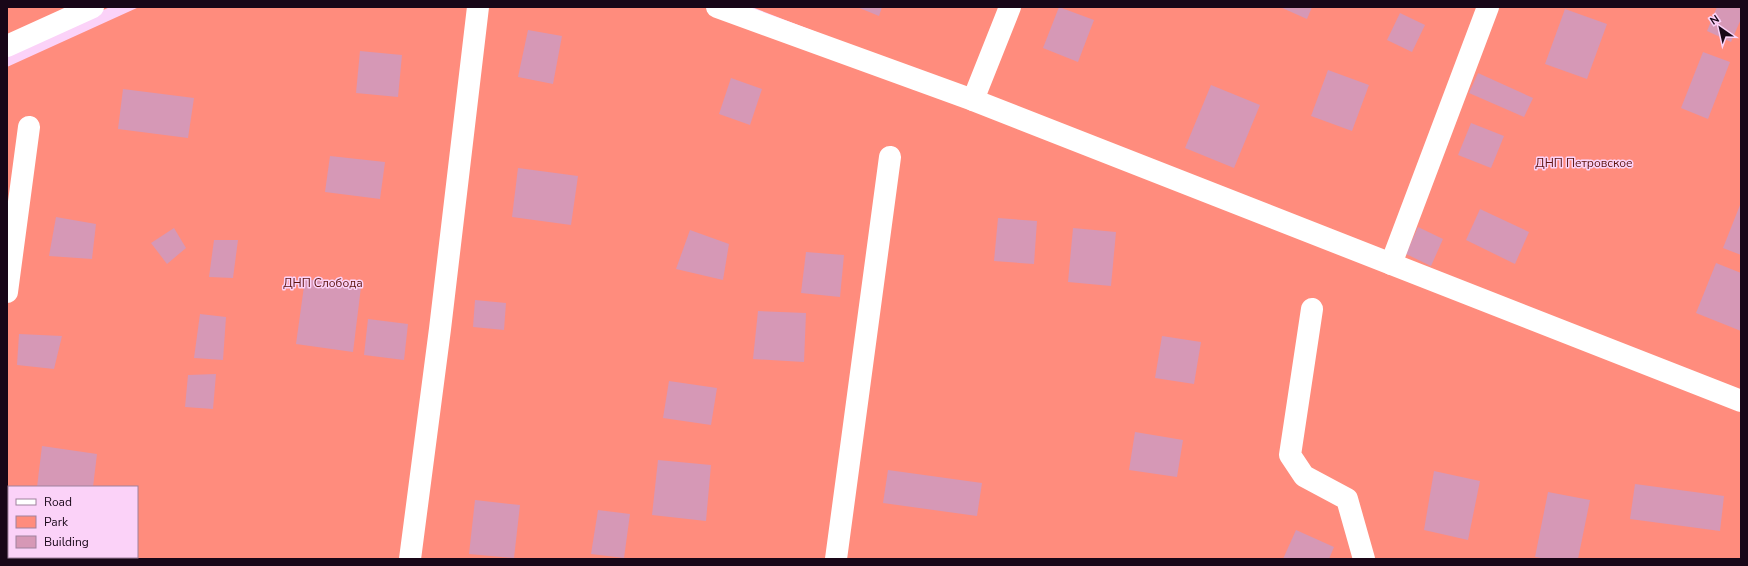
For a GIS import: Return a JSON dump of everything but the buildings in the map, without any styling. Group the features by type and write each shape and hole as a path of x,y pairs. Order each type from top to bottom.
{"street":[{"path":"7,46 93,7"},
{"path":"410,559 440,329 478,7"},
{"path":"718,7 973,100 1741,402"},
{"path":"973,100 1010,7"},
{"path":"1391,264 1488,7"},
{"path":"7,292 29,127"},
{"path":"836,559 890,157"},
{"path":"1312,309 1290,454 1304,476 1347,499 1364,559"}],"green space":[{"path":"7,7 110,7 7,53"},
{"name":"ДНП Слобода","path":"139,7 714,7 1741,410 1741,559 7,559 7,67"},
{"name":"ДНП Петровское","path":"752,7 1741,7 1741,392"}]}
